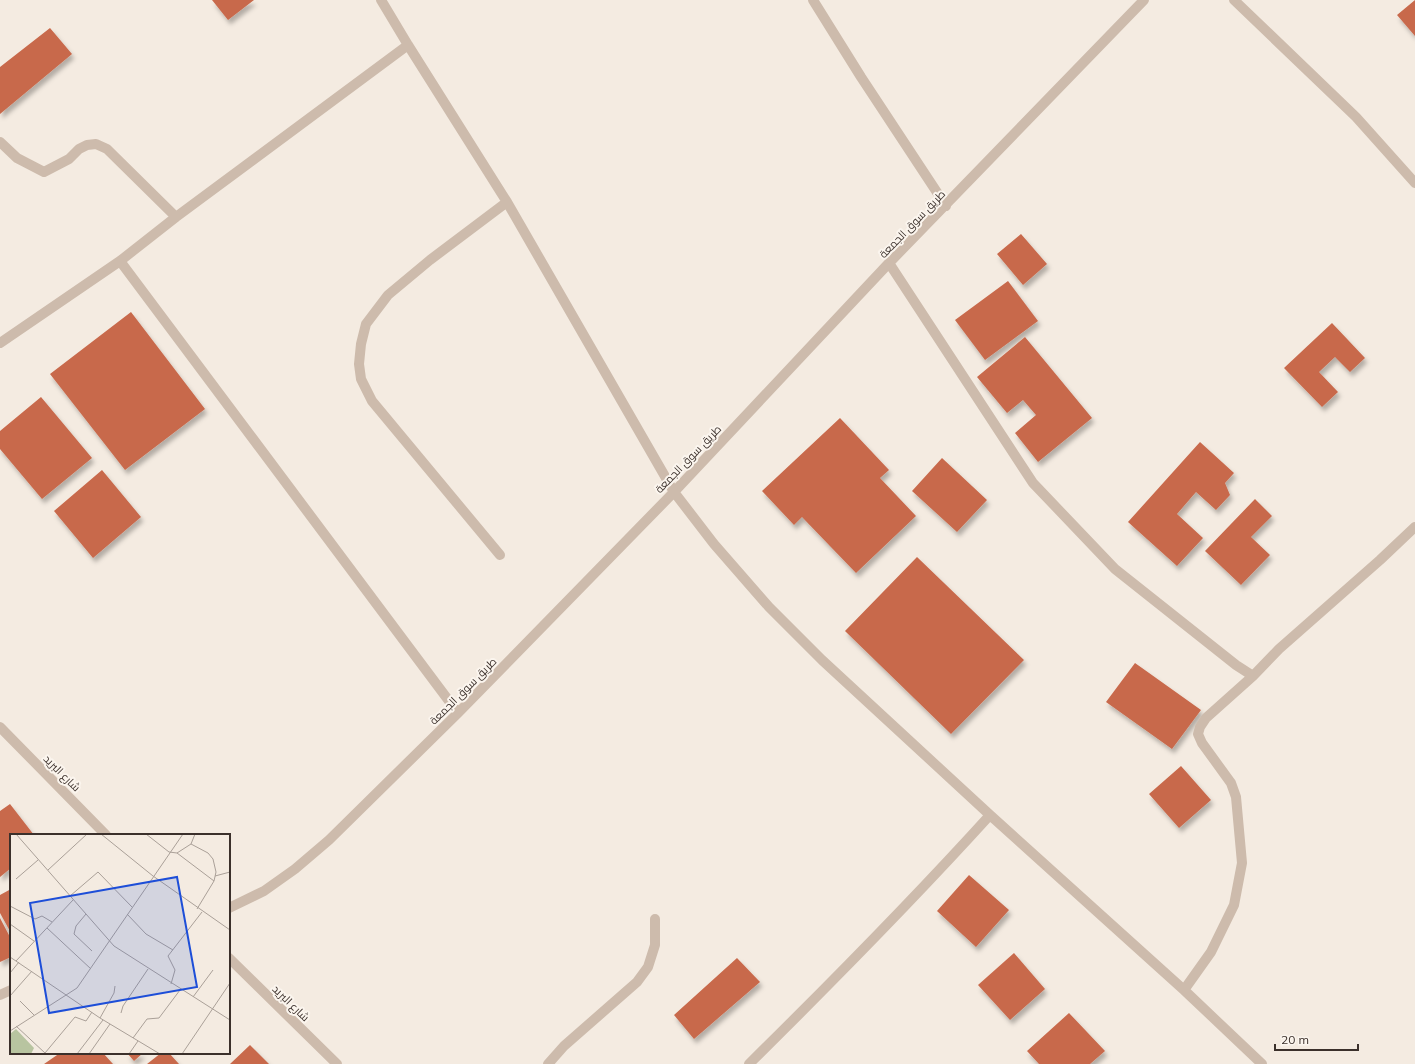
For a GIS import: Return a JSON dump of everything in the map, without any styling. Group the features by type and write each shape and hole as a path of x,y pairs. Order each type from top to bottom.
{"street":[{"path":"813,0 861,77 946,206"},
{"name":"طريق سوق الجمعة","path":"230,908 264,891 295,869 329,840 458,713 674,492 890,263 1144,0"},
{"path":"1234,0 1356,117 1415,183"},
{"path":"386,2 408,45 507,202 674,492 714,544 769,607 822,660 990,815 1184,990 1255,1062"},
{"path":"0,343 120,261 176,217 408,45"},
{"path":"0,142 17,158 44,172 69,160 79,149 87,145 96,144 107,149 176,217"},
{"path":"500,555 372,401 361,379 359,364 361,344 366,324 388,295 430,260 507,202"},
{"path":"120,261 458,713"},
{"path":"890,263 1033,483 1115,569 1236,665 1253,676"},
{"path":"1184,990 1211,952 1234,905 1242,863 1236,797 1231,782 1202,743 1198,734 1200,727 1206,718 1253,676 1279,649 1415,527"},
{"name":"شارع البريد","path":"0,727 105,834"},
{"path":"749,1064 806,1008 940,870 990,815"},
{"path":"548,1064 564,1046 637,982 648,967 655,945 655,919"},
{"name":"شارع البريد","path":"230,959 337,1064"},
{"path":"0,995 10,990"}],"building":[{"path":"212,0 254,0 228,20"},
{"path":"1415,0 1415,36 1397,15"},
{"path":"50,28 72,54 0,114 0,67"},
{"path":"1021,234 1047,264 1023,285 997,254"},
{"path":"1008,281 1038,321 985,360 955,320"},
{"path":"131,312 205,409 125,470 50,374"},
{"path":"1332,323 1365,358 1350,372 1335,357 1319,372 1338,392 1322,407 1284,368"},
{"path":"1025,337 1092,418 1038,462 1015,433 1036,415 1023,400 1007,413 977,377"},
{"path":"41,397 92,458 42,499 0,449 0,431"},
{"path":"840,418 889,470 880,478 916,516 856,573 802,517 794,525 762,491"},
{"path":"1200,442 1234,473 1225,483 1230,495 1216,510 1196,492 1177,514 1203,538 1177,566 1128,522"},
{"path":"942,458 987,500 957,532 912,491"},
{"path":"102,470 141,517 93,558 54,511"},
{"path":"1255,499 1272,516 1251,537 1270,555 1241,585 1205,551"},
{"path":"917,557 1024,660 951,734 845,631"},
{"path":"1135,663 1201,710 1172,749 1106,702"},
{"path":"1181,766 1211,800 1179,828 1149,794"},
{"path":"10,804 33,834 10,834 10,869 0,877 0,811"},
{"path":"969,875 1009,910 976,947 937,911"},
{"path":"10,890 10,931 0,913 0,895"},
{"path":"0,918 10,937 10,957 0,962"},
{"path":"1014,953 1045,989 1010,1020 978,985"},
{"path":"737,958 760,982 694,1039 674,1015"},
{"path":"1069,1013 1105,1051 1090,1064 1039,1064 1027,1051"},
{"path":"250,1045 269,1064 230,1064"},
{"path":"59,1054 104,1054 113,1064 44,1064"},
{"path":"128,1054 142,1054 134,1061"},
{"path":"160,1054 170,1054 179,1064 147,1064"}]}
